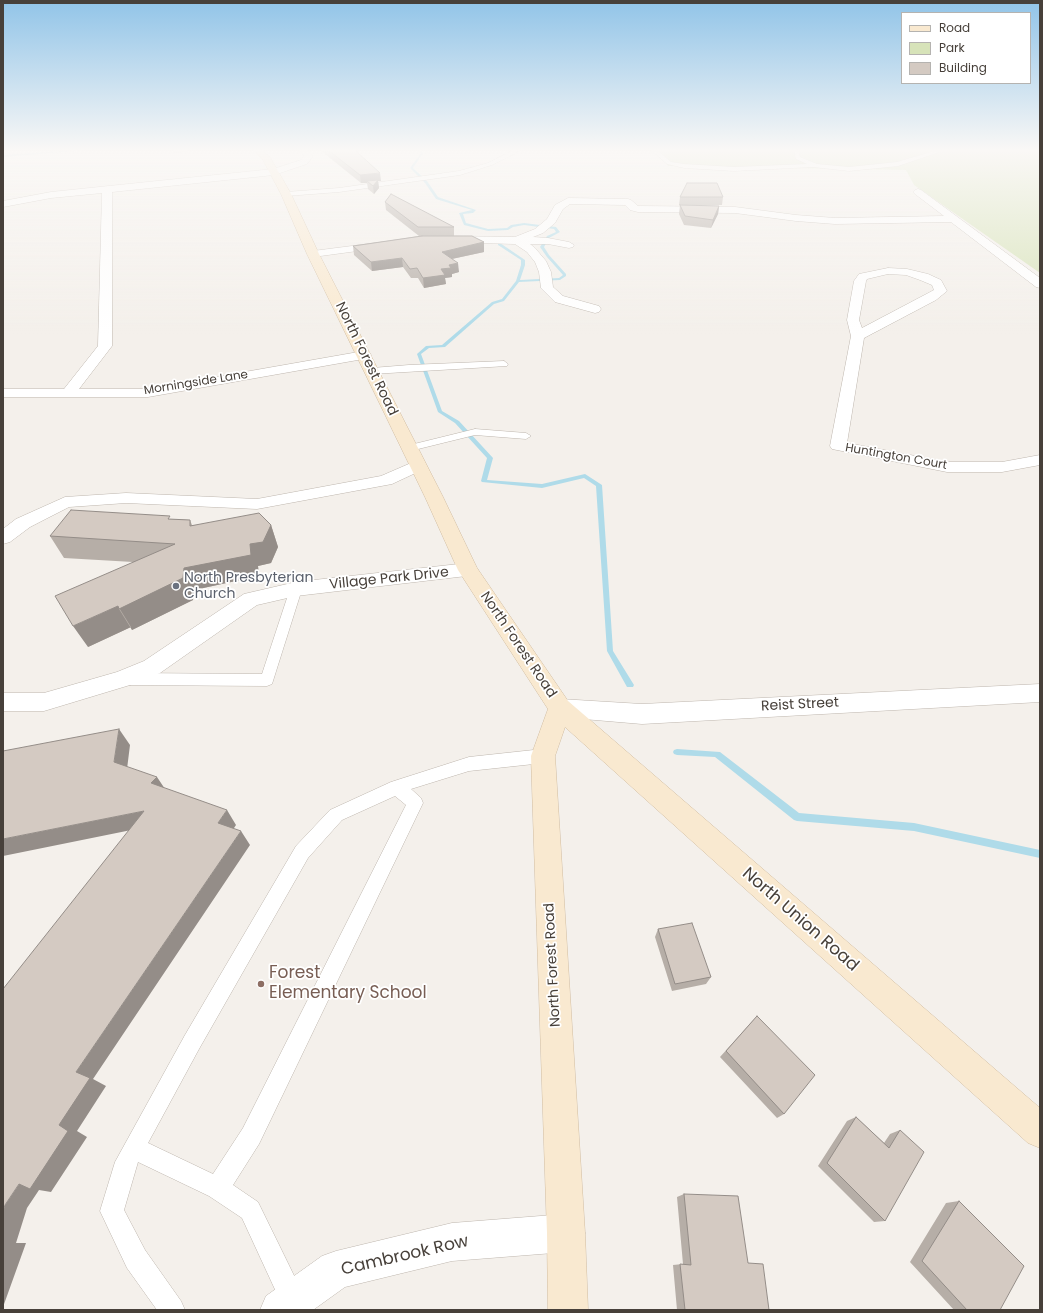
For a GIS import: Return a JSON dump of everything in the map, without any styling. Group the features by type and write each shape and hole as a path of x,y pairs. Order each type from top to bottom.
{"main road":[{"name":"North Forest Road","path":"294,211 313,254 364,354 468,570 560,708 543,756 566,1233 568,1310"},
{"name":"North Union Road","path":"560,708 1040,1131"}],"street":[{"path":"68,393 105,346 107,211"},
{"path":"517,240 539,231 551,221 556,211"},
{"path":"745,211 835,221 953,219"},
{"path":"943,211 1040,284"},
{"path":"437,239 548,241 569,245"},
{"path":"517,240 531,250 540,261 545,272 547,288 560,299 595,309"},
{"path":"313,254 394,243"},
{"name":"Huntington Court","path":"858,336 932,297 941,291 937,284 924,277 907,272 888,272 863,276 860,281 853,320 858,336 838,446 947,467 1002,467 1040,460"},
{"name":"Morningside Lane","path":"3,393 148,393 364,354"},
{"path":"3,538 23,523 65,502 126,498 257,504 386,480 418,465"},
{"name":"Village Park Drive","path":"3,702 44,702 122,679 152,667 251,599 296,589 468,570"},
{"name":"Reist Street","path":"560,708 642,714 1040,693"},
{"name":"Cambrook Row","path":"286,1305 336,1270 452,1242 566,1233"}],"lane":[{"path":"372,371 504,364"},
{"path":"410,448 475,432 526,436"},
{"path":"122,679 267,680 296,589"},
{"path":"172,1310 136,1259 112,1211 126,1162 192,1042 302,852 336,815 397,787 469,764 543,756"},
{"path":"217,1188 251,1136 415,803 397,787"},
{"path":"134,1148 217,1188 250,1210 286,1305"}],"green space":[{"path":"952,211 1040,211 1040,273"}],"building":[{"path":"397,211 424,211 454,227 418,227"},
{"path":"683,211 717,211 713,220 685,216"},
{"path":"422,236 472,236 484,242 442,252 458,263 449,265 451,268 441,269 445,275 423,278 417,268 410,269 402,258 371,262 353,246"},
{"path":"71,510 170,516 168,519 190,520 190,526 259,513 271,525 263,542 250,544 251,555 184,568 183,578 119,609 118,606 73,626 55,596 175,544 50,536"},
{"path":"119,729 114,762 157,777 151,783 227,810 218,823 241,831 76,1072 90,1078 59,1125 68,1131 30,1189 19,1184 5,1205 3,1212 3,989 144,811 3,839 3,751"},
{"path":"692,923 711,977 675,984 658,929"},
{"path":"757,1016 815,1075 784,1114 726,1051"},
{"path":"856,1117 889,1148 900,1130 924,1152 885,1221 827,1163"},
{"path":"684,1194 738,1196 748,1263 763,1264 769,1310 685,1310 680,1264 691,1265"},
{"path":"959,1201 1024,1266 1000,1310 967,1310 922,1261"}],"waterway":[{"path":"473,211 461,213 465,224 488,230 508,229 512,226 524,224 555,228 558,232 548,237 542,247 565,275 560,279 518,281"},
{"path":"499,244 523,260 518,281"},
{"path":"518,281 503,300 493,303 443,346 428,347 419,354 440,412 457,422 490,458 484,481 542,486 585,476 599,485 610,651 630,685"},
{"path":"677,752 717,754 797,817 914,827 1040,854"}],"place":[{"name":"North Presbyterian Church","path":"176,586"},
{"name":"Forest Elementary School","path":"261,984"}]}
